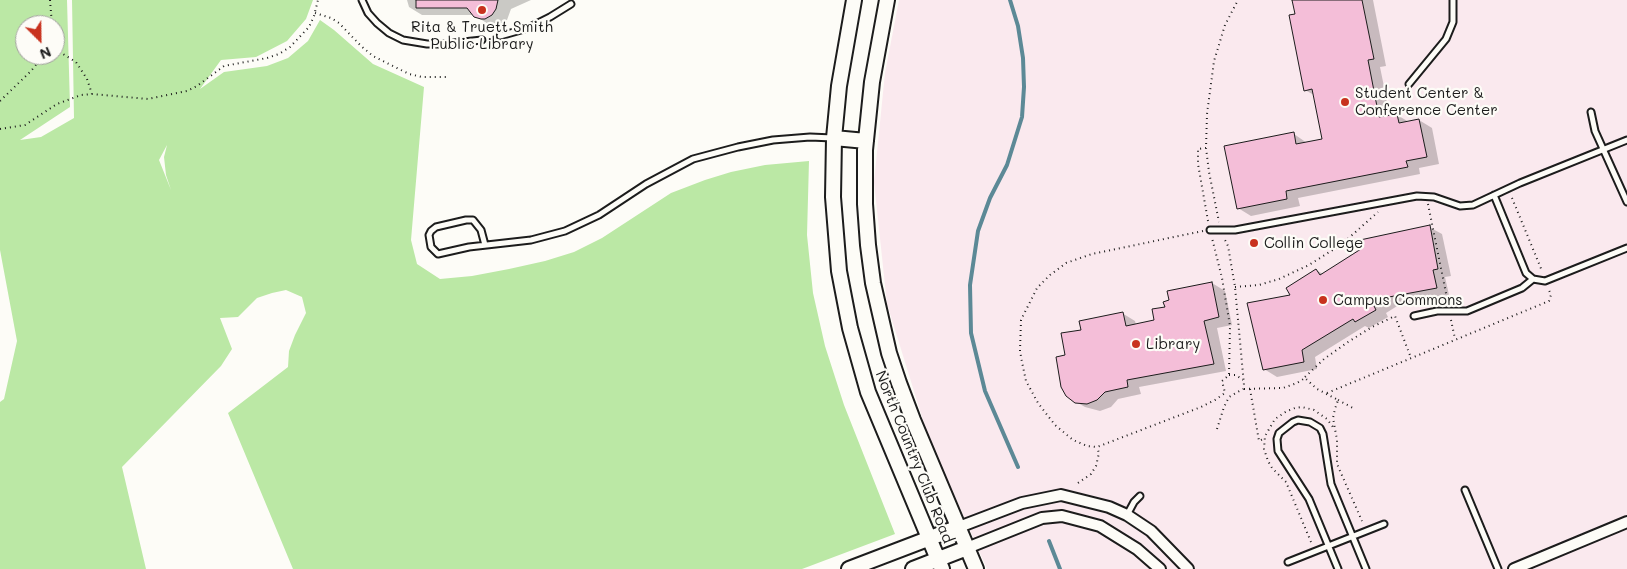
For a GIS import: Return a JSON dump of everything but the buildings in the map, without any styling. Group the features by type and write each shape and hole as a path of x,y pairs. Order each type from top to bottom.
{"main road":[{"name":"North Country Club Road","path":"854,0 839,86 832,167 835,235 839,270 850,328 871,401 940,564"},
{"name":"North Country Club Road","path":"887,0 872,82 866,141 865,204 873,283 882,326 899,383 976,569"},
{"path":"834,138 866,141"},
{"path":"848,569 959,527"},
{"path":"913,569 940,564 968,548"}],"street":[{"path":"959,527 1022,503 1061,495 1109,507 1127,515 1151,531 1188,569"},
{"path":"968,548 1042,518 1062,516 1100,526 1137,548 1160,569"},
{"path":"1514,569 1627,522"}],"lane":[{"path":"362,0 368,13 377,23 389,33 404,40 427,44 482,40"},
{"path":"1408,84 1446,39 1453,22 1453,0"},
{"path":"500,36 518,32 538,23 571,4"},
{"path":"1591,112 1595,131 1627,202"},
{"path":"485,245 483,234 478,224 473,220 436,227 429,235 431,247 438,254 485,245 531,240 582,224 678,166 707,154 774,140 810,137 834,138"},
{"path":"1210,230 1236,230 1417,196 1460,206 1473,205 1604,148 1627,140"},
{"path":"1494,195 1526,273 1533,279 1545,281 1627,248"},
{"path":"1414,316 1449,310 1467,311 1522,288 1533,279"},
{"path":"1338,569 1310,499 1278,451 1277,439 1279,433 1298,420 1310,422 1320,428 1323,434 1332,484 1366,569"},
{"path":"1465,490 1498,569"},
{"path":"1127,515 1134,502 1140,496"},
{"path":"1288,562 1384,524"}],"path":[{"path":"50,0 51,15"},
{"path":"0,129 25,125 62,101 81,95 92,94 148,99 181,94 197,86 224,66 260,60 279,54 290,47 304,34 312,22 318,0"},
{"path":"1217,429 1224,407 1230,397 1243,389 1243,380 1235,287 1228,246 1217,215 1206,148 1207,114 1214,61 1225,26 1238,0"},
{"path":"315,13 331,18 339,23 373,56 396,68 422,77 448,77"},
{"path":"65,55 76,62 87,79 92,94"},
{"path":"0,101 36,65"},
{"path":"1206,148 1198,149 1198,164 1230,326 1228,376"},
{"path":"1427,197 1455,340"},
{"path":"1235,287 1259,285 1279,279 1309,265 1330,253 1354,234 1379,211 1385,202"},
{"path":"1210,230 1106,250 1066,262 1037,288 1028,303 1021,320 1020,351 1026,381 1038,404 1055,425 1073,440 1087,446 1098,447 1201,407 1224,394"},
{"path":"1304,378 1334,351 1372,327 1395,316 1411,358"},
{"path":"1224,394 1222,381 1228,376 1236,375 1243,380"},
{"path":"1250,389 1259,441 1265,438"},
{"path":"1224,394 1230,397"},
{"path":"1338,400 1354,408"},
{"path":"1078,483 1091,474 1096,466 1099,453 1098,447"}],"shaded area":[{"name":"Collin College","path":"899,0 1627,0 1627,569 987,569 927,433 887,304 874,182 885,73"}],"green space":[{"path":"0,0 67,0 70,107 20,140 41,137 74,118 72,0 313,0 306,19 287,41 256,57 221,60 200,89 224,72 267,66 288,58 308,41 320,20 373,64 424,87 411,240 417,264 440,279 472,276 509,269 574,252 602,238 671,193 731,172 765,165 809,161 807,235 813,293 825,346 844,405 895,534 802,569 293,569 228,413 288,367 289,351 306,313 302,297 286,290 257,298 238,317 220,318 232,349 221,366 122,467 146,569 0,569 0,402 4,399 17,341 0,250","holes":["167,145 164,157 166,175 171,190 159,160"]}],"waterway":[{"path":"1010,0 1018,26 1023,58 1022,117 1007,165 990,198 978,231 970,285 971,333 985,391 1018,467"},
{"path":"1049,541 1060,569"}],"place":[{"name":"Rita & Truett Smith Public Library","path":"482,10"},
{"name":"Student Center & Conference Center","path":"1345,102"},
{"name":"Collin College","path":"1254,243"},
{"name":"Campus Commons","path":"1323,300"},
{"name":"Library","path":"1136,344"}]}
